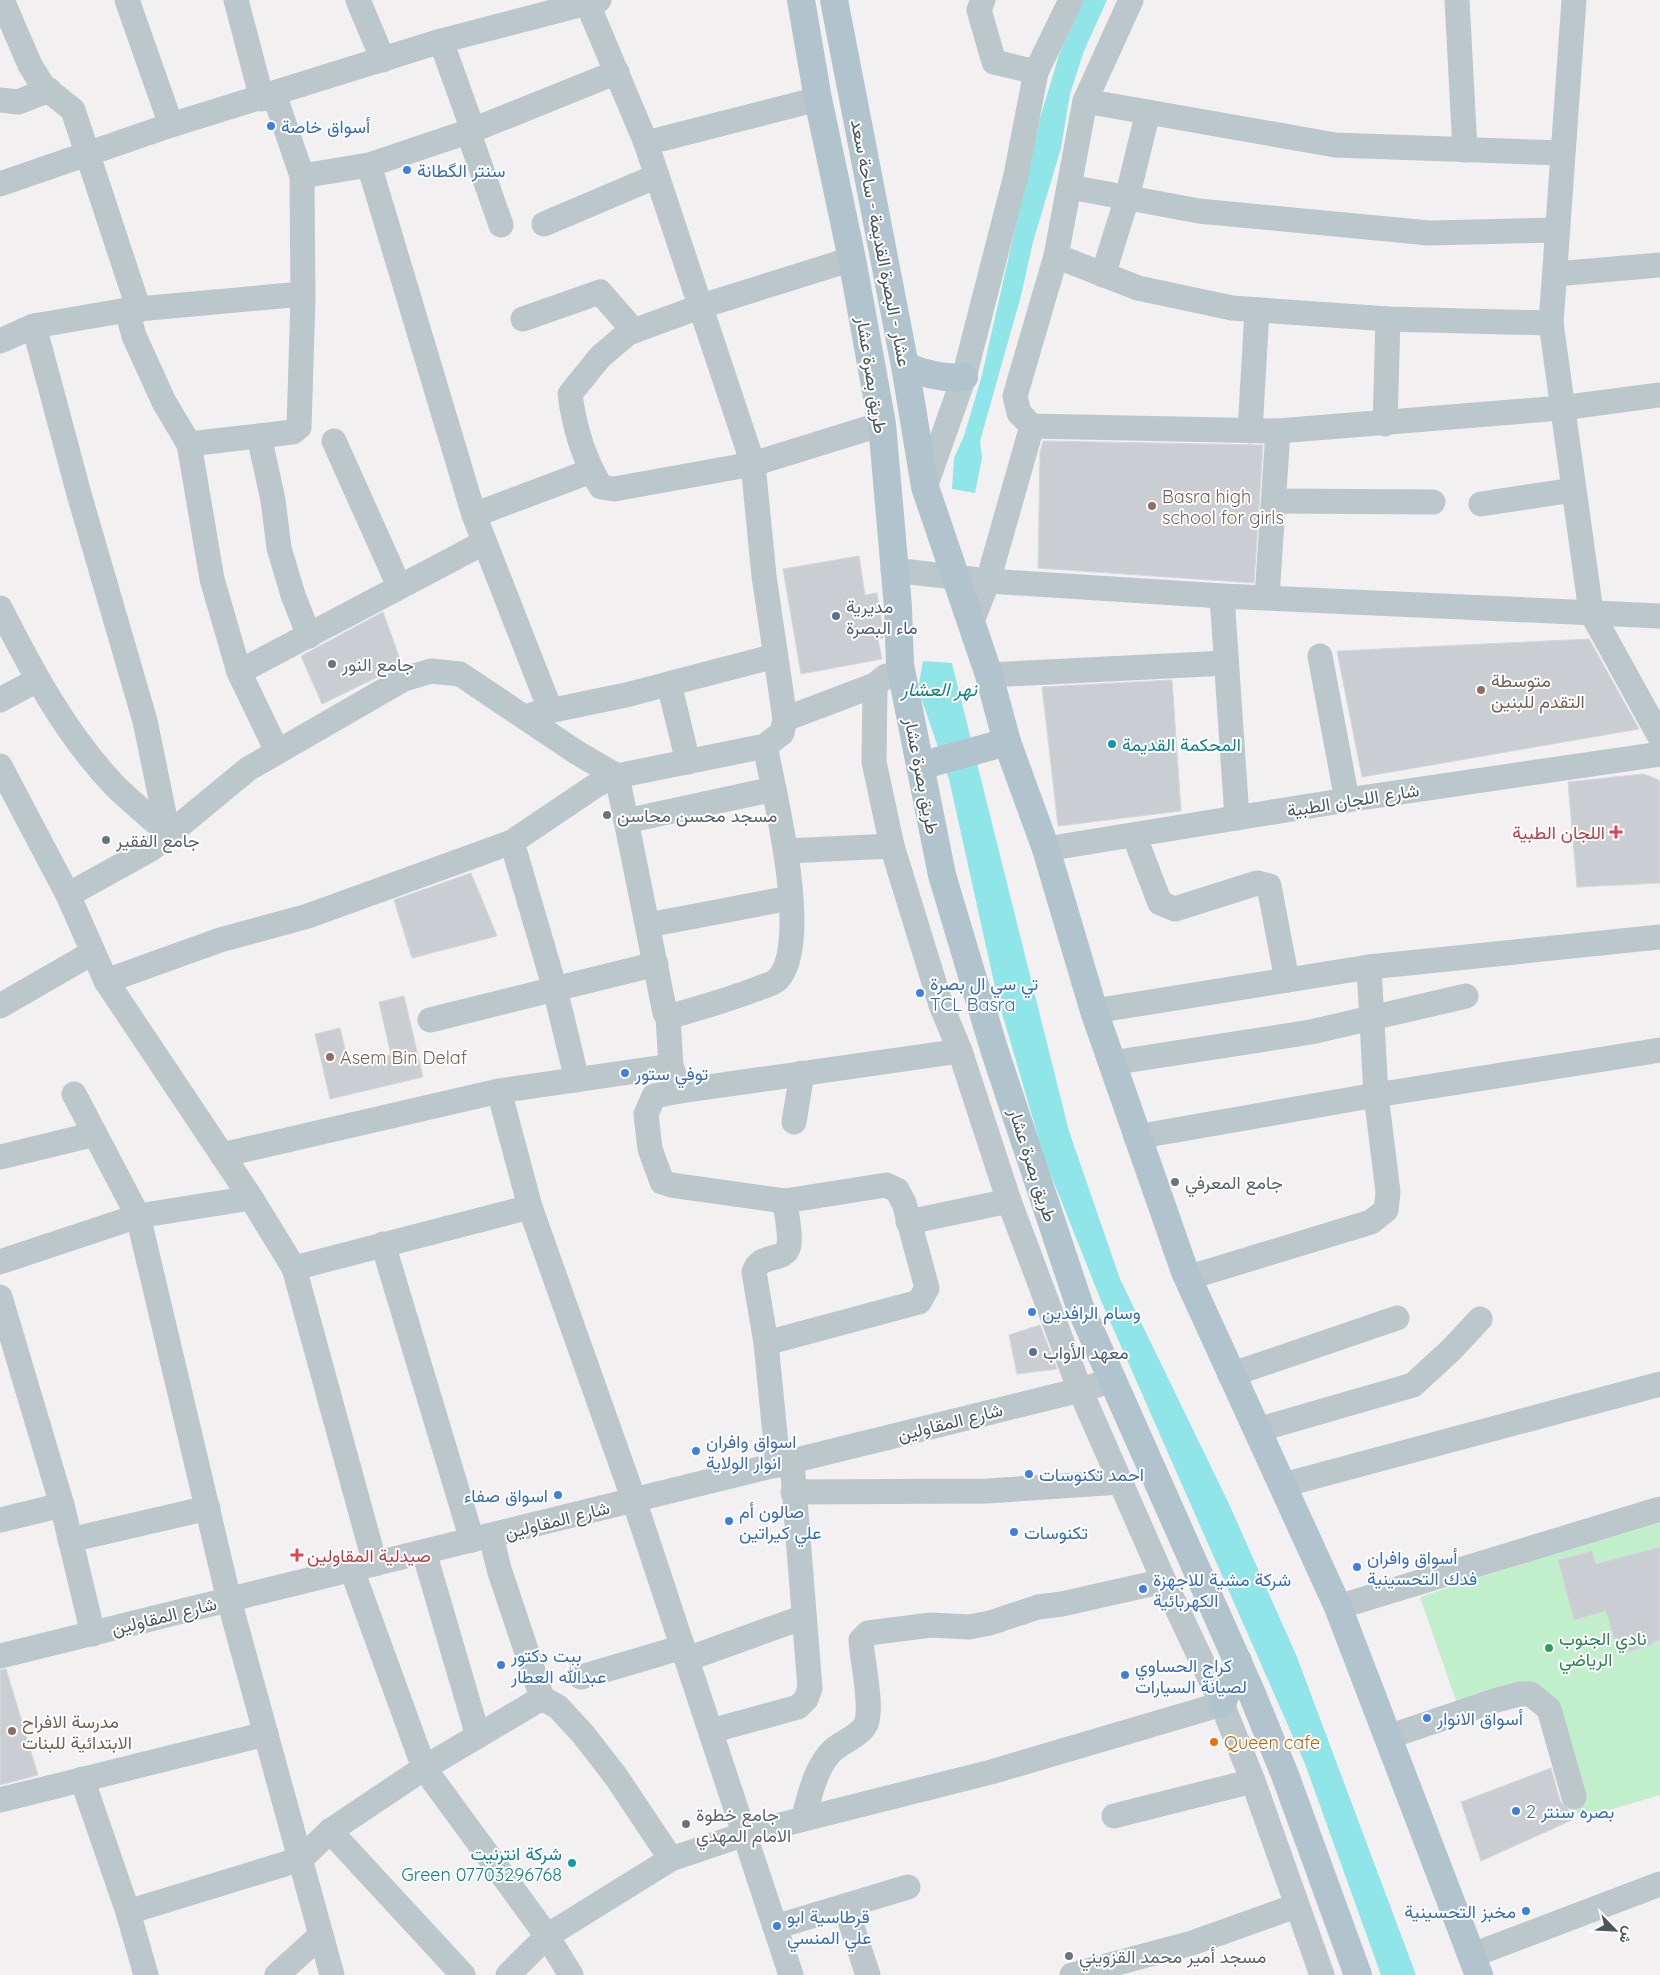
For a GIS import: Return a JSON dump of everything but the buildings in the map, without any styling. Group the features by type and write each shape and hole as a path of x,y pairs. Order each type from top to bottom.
{"main road":[{"name":"طريق بصرة عشار","path":"801,0 818,98 852,258 882,424 900,665 927,763 942,875 994,1049 1080,1307 1238,1661 1285,1775 1358,1975"},
{"name":"عشار - البصرة القديمة - ساحة سعد","path":"834,0 905,366 926,487 989,675 999,744 1046,849 1111,1063 1187,1278 1338,1608 1474,1965"},
{"path":"905,366 919,372 950,378 964,377"},
{"path":"927,763 999,744"},
{"path":"1222,1704 1238,1661"}],"street":[{"path":"2,0 30,65 43,86 73,110 88,153 133,310 134,336 161,394 189,444 212,579 239,672 277,751"},
{"path":"127,0 171,125"},
{"path":"189,444 293,432 299,427 302,176 268,96 236,0"},
{"path":"358,0 383,60"},
{"path":"983,0 979,10 994,62 1036,72"},
{"path":"926,487 964,377 1016,175 1036,72 1071,0"},
{"path":"1131,0 1085,101 1056,256 1015,396 1019,413 1032,426 1278,431 1385,424 1561,408 1660,395"},
{"path":"1457,0 1465,150"},
{"path":"1574,0 1551,323 1561,408 1591,612 1660,740"},
{"path":"0,184 171,125 440,41 591,1 646,143 702,306 753,464 764,576 785,719 782,733 765,746 617,776 598,784 512,842 308,916 220,940 106,981"},
{"path":"440,41 501,225"},
{"path":"302,176 368,165 470,130 618,72"},
{"path":"0,100 18,102 49,90"},
{"path":"646,143 818,98"},
{"path":"1085,101 1335,145 1562,153"},
{"path":"1103,275 1127,198 1148,112"},
{"path":"368,165 483,543 504,590 550,709"},
{"path":"544,224 657,176"},
{"path":"1070,187 1199,211 1429,234 1557,230"},
{"path":"1056,256 1138,288 1232,308 1388,320 1551,323"},
{"path":"852,258 702,306 628,333 600,357 570,394 573,417 591,471 601,487 614,489 753,464 882,424"},
{"path":"1555,274 1660,265"},
{"path":"523,319 600,292 634,331"},
{"path":"0,341 34,326 133,310 302,294"},
{"path":"1250,430 1257,310"},
{"path":"1385,424 1388,320"},
{"path":"34,326 79,494 145,720 168,833"},
{"path":"971,624 988,581 1032,426"},
{"path":"1267,597 1278,431"},
{"path":"259,436 273,500 279,548 293,595 309,636"},
{"path":"334,441 399,586"},
{"path":"474,515 591,471"},
{"path":"1481,504 1573,490"},
{"path":"1274,501 1433,502"},
{"path":"239,672 483,543"},
{"path":"893,570 988,581 1222,596 1660,616"},
{"path":"1222,596 1237,818"},
{"path":"0,608 37,680 82,746 109,779 168,833"},
{"path":"524,718 550,709 669,684 775,656"},
{"path":"1320,656 1347,800"},
{"path":"989,675 1226,664"},
{"path":"785,719 875,685 900,665"},
{"path":"68,895 151,849 168,833 248,769 404,679 432,671 460,674 524,718 617,776 665,1013 668,1017 671,1066 680,1091"},
{"path":"0,700 37,680"},
{"path":"669,684 688,762"},
{"path":"875,685 874,762 892,846 942,1005 960,1051 1009,1201 1080,1390 1164,1581 1222,1704 1253,1781 1322,1975"},
{"name":"شارع اللجان الطبية","path":"1046,849 1347,800 1660,740"},
{"path":"668,1017 726,1001 776,981 789,960 793,934 786,851 765,746"},
{"path":"0,766 68,895 106,981 252,1198 294,1268 364,1567 424,1768 547,1936 570,1975"},
{"path":"626,821 774,790"},
{"path":"1134,835 1160,903 1175,909 1257,883 1269,886 1286,980"},
{"path":"512,842 554,989 577,1080"},
{"path":"786,851 892,846"},
{"path":"648,925 790,898"},
{"path":"1094,1011 1369,967 1660,937"},
{"path":"0,1006 92,953"},
{"path":"430,1020 656,964"},
{"path":"1187,1278 1371,1222 1386,1210 1388,1192 1376,1095 1369,967"},
{"path":"1111,1063 1311,1032 1466,996"},
{"path":"1136,1137 1376,1095 1660,1050"},
{"path":"766,1343 919,1302 927,1288 904,1203 897,1190 886,1185 785,1201 671,1186 662,1182 650,1149 646,1114 654,1096 960,1051"},
{"path":"222,1155 499,1091 671,1066"},
{"path":"794,1122 802,1074"},
{"path":"499,1091 530,1207 634,1500 791,1975"},
{"path":"74,1094 138,1216 229,1600 332,1975"},
{"path":"0,1157 95,1134"},
{"path":"0,1262 138,1216 252,1198"},
{"path":"711,1732 798,1707 806,1699 810,1688 793,1492 785,1463 754,1272 757,1264 762,1260 780,1256 786,1252 789,1244 785,1201"},
{"path":"908,1222 1009,1201"},
{"path":"294,1268 530,1207"},
{"path":"383,1244 481,1538 500,1569 542,1698 558,1707 583,1734 617,1778 671,1859"},
{"path":"0,1297 62,1505 93,1634"},
{"path":"1230,1375 1397,1318"},
{"path":"1257,1430 1413,1385 1480,1319"},
{"name":"شارع المقاولين","path":"0,1656 1080,1390 1114,1380"},
{"path":"1283,1486 1660,1384"},
{"path":"793,1492 987,1491 1120,1482"},
{"path":"0,1520 62,1505"},
{"path":"70,1540 208,1508"},
{"path":"1338,1608 1660,1509"},
{"path":"424,1552 478,1736"},
{"path":"803,1819 824,1760 834,1748 860,1731 866,1724 869,1712 861,1640 868,1633 931,1626 969,1627 1013,1617 1038,1607 1062,1604 1164,1581"},
{"path":"581,1677 685,1653 804,1617"},
{"path":"1388,1737 1505,1698 1520,1694 1530,1694 1549,1709 1574,1797"},
{"path":"128,1912 301,1859 330,1832 424,1768 542,1698"},
{"path":"508,1975 547,1936 671,1859 745,1834 991,1772 1222,1704"},
{"path":"0,1800 266,1734"},
{"path":"82,1779 128,1912 146,1975"},
{"path":"1114,1816 1253,1781"},
{"path":"330,1832 462,1975"},
{"path":"1474,1965 1660,1884"},
{"path":"775,1926 908,1887"},
{"path":"845,1906 868,1975"},
{"path":"1072,1975 1192,1943 1296,1906"},
{"path":"278,1975 321,1935"}],"green space":[{"name":"نادي الجنوب الرياضي","path":"1660,1519 1660,1795 1579,1819 1540,1699 1463,1721 1420,1597"}],"water":[{"path":"1083,0 1107,0 1084,51 1070,94 1061,148 1033,242 1021,296 980,441 982,458 975,493 952,489 954,458 964,436 982,375 1040,118 1060,52"},
{"name":"نهر العشار","path":"923,661 952,663 1069,1131 1120,1279 1229,1504 1297,1657 1416,1975 1381,1975 1305,1764 1102,1303 1045,1160 997,996 949,779 918,689"}],"place":[{"name":"أسواق خاصة","path":"271,126"},
{"name":"سنتر الگطانة","path":"407,170"},
{"name":"Basra high school for girls","path":"1152,506"},
{"name":"مديرية ماء البصرة","path":"836,616"},
{"name":"جامع النور","path":"332,664"},
{"name":"متوسطة التقدم للبنين","path":"1481,690"},
{"name":"المحكمة القديمة","path":"1112,744"},
{"name":"مسجد محسن محاسن","path":"607,815"},
{"name":"اللجان الطبية","path":"1616,832"},
{"name":"جامع الفقير","path":"106,840"},
{"name":"تي سي ال بصرة TCL Basra","path":"920,993"},
{"name":"Asem Bin Delaf","path":"330,1057"},
{"name":"توفي ستور","path":"625,1073"},
{"name":"جامع المعرفي","path":"1175,1182"},
{"name":"وسام الرافدين","path":"1032,1312"},
{"name":"معهد الأواب","path":"1033,1352"},
{"name":"اسواق وافران انوار الولاية","path":"696,1451"},
{"name":"احمد تكنوسات","path":"1029,1474"},
{"name":"اسواق صفاء","path":"558,1495"},
{"name":"صالون أم علي كيراتين","path":"729,1521"},
{"name":"تكنوسات","path":"1014,1532"},
{"name":"صيدلية المقاولين","path":"297,1555"},
{"name":"أسواق وافران فدك التحسينية","path":"1357,1567"},
{"name":"شركة مشية للاجهزة الكهربائية","path":"1143,1589"},
{"name":"نادي الجنوب الرياضي","path":"1549,1648"},
{"name":"بيت دكتور عبدالله العطار","path":"501,1665"},
{"name":"كراج الحساوي لصيانة السيارات","path":"1125,1675"},
{"name":"أسواق الانوار","path":"1427,1718"},
{"name":"مدرسة اﻻفراح اﻻبتدائية للبنات","path":"12,1731"},
{"name":"Queen cafe","path":"1214,1742"},
{"name":"بصره سنتر 2","path":"1516,1811"},
{"name":"جامع خطوة الامام المهدي","path":"686,1824"},
{"name":"شركة انترنيت Green 07703296768","path":"572,1863"},
{"name":"مخبز التحسينية","path":"1526,1911"},
{"name":"قرطاسية ابو علي المنسي","path":"777,1926"},
{"name":"مسجد أمير محمد القزويني","path":"1069,1956"}]}
